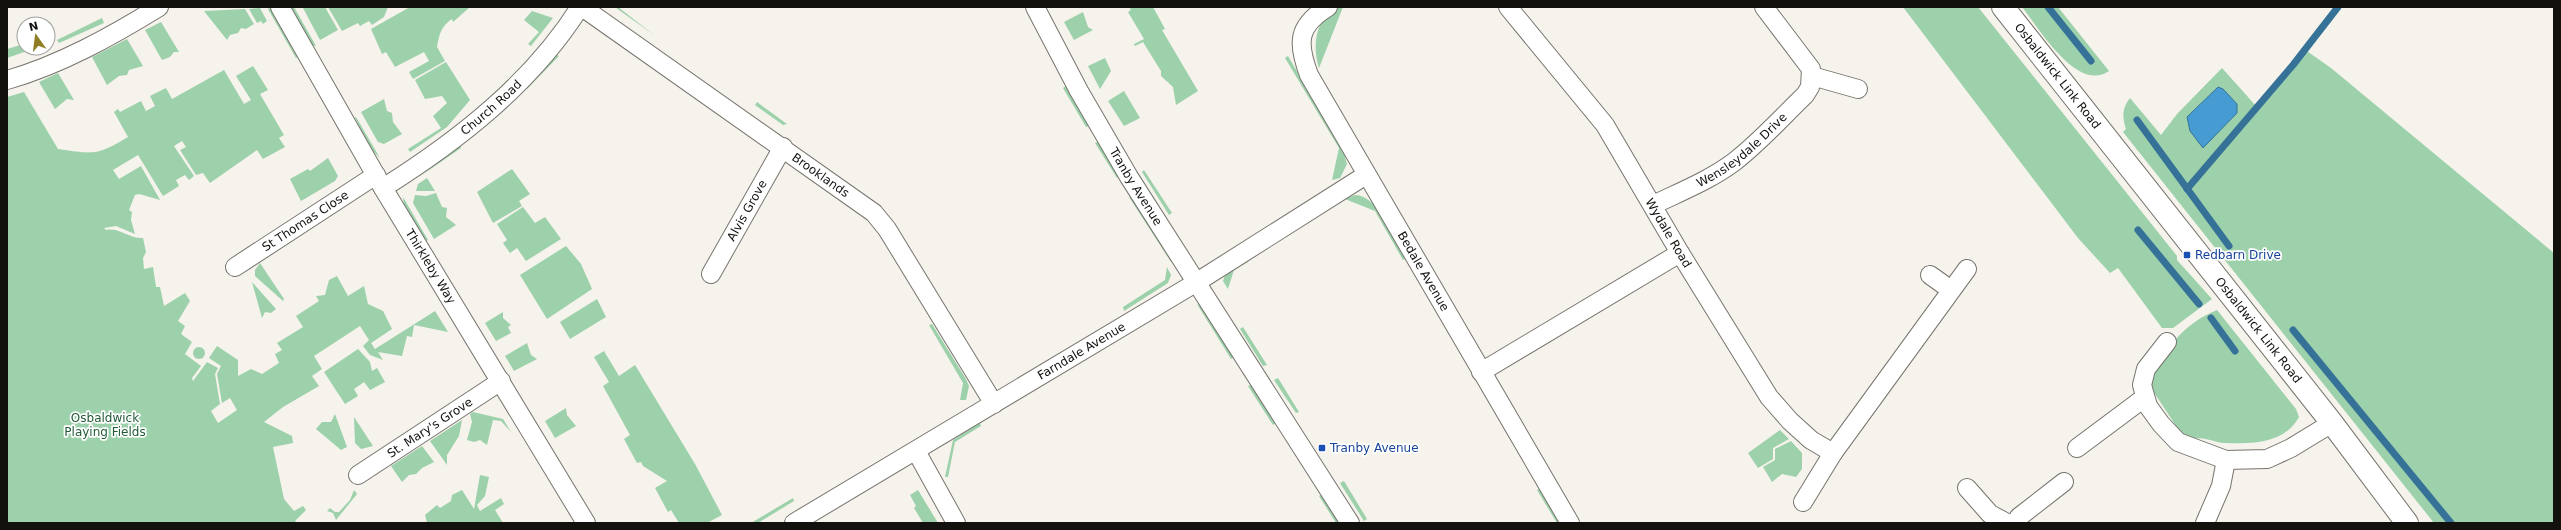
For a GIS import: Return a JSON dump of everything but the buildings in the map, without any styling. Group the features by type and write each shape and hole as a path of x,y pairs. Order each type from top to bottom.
{"street":[{"path":"7,80 98,41 158,7"},
{"name":"Thirkleby Way","path":"280,7 380,182 586,523"},
{"name":"Church Road","path":"380,182 453,140 491,108 545,56 581,7"},
{"name":"Brooklands","path":"581,7 783,147 874,213 887,230 994,404"},
{"name":"Tranby Avenue","path":"1035,7 1078,91 1129,178 1350,523"},
{"name":"Wydale Road","path":"1508,7 1605,125 1680,253 1769,397 1790,421 1812,440 1833,453"},
{"path":"1764,7 1806,60 1811,69 1812,76 1858,89"},
{"name":"Osbaldwick Link Road","path":"2003,7 2332,423 2407,523"},
{"name":"Bedale Avenue","path":"1321,11 1307,24 1301,39 1302,56 1309,75 1570,523"},
{"name":"Wensleydale Drive","path":"1653,205 1709,177 1734,162 1760,140 1806,94 1812,76"},
{"name":"Alvis Grove","path":"711,274 783,147"},
{"name":"Farndale Avenue","path":"794,523 1197,282 1366,175"},
{"name":"St Thomas Close","path":"235,268 380,182"},
{"path":"1481,372 1680,253"},
{"path":"1803,502 1833,453 1967,269"},
{"path":"1930,275 1951,290"},
{"path":"2167,342 2146,369 2142,385 2144,398 2161,424 2178,442 2226,460 2267,460 2291,448 2332,423"},
{"name":"St. Mary's Grove","path":"359,476 501,381"},
{"path":"2077,448 2144,398"},
{"path":"916,451 956,523"},
{"path":"2206,523 2221,486 2226,460"},
{"path":"2016,523 2019,517 2064,482"},
{"path":"1967,488 1990,514 2007,523"}],"green space":[{"path":"272,7 299,56 296,58 268,9"},
{"path":"291,7 294,7 316,46 311,45"},
{"path":"325,7 338,30 320,40 303,8"},
{"path":"328,7 388,7 384,17 372,25 369,21 360,26 358,23 342,31"},
{"path":"410,7 470,7 453,22 452,19 448,22 441,31 437,47 445,61 413,79 409,72 429,61 424,52 395,67 386,52 382,54 371,29"},
{"path":"615,7 618,7 654,35 619,10"},
{"path":"1129,7 1153,7 1165,29 1162,30 1198,91 1176,105 1173,87 1161,76 1161,71 1143,42 1135,46 1134,44 1144,39 1128,12 1131,10"},
{"path":"1338,7 1343,7 1319,68 1316,51 1317,33 1324,18"},
{"path":"1903,7 1978,7 2177,256 2177,260 2212,299 2173,328 2162,328 2118,268 2110,273 2078,238"},
{"path":"2022,7 2058,7 2109,71 2097,75 2084,73 2072,66 2060,55"},
{"path":"260,8 267,21 263,24 261,21 257,23 249,9"},
{"path":"245,9 254,24 246,29 241,28 238,33 230,35 227,40 204,11"},
{"path":"532,11 553,18 531,46 528,44 539,32 524,20"},
{"path":"1083,12 1088,27 1093,30 1074,40 1064,22"},
{"path":"102,18 104,23 59,43 57,40"},
{"path":"161,22 179,52 174,52 170,57 162,60 145,30"},
{"path":"127,39 143,66 129,70 127,75 119,76 107,85 92,57"},
{"path":"16,46 16,55 7,58 7,49"},
{"path":"2304,49 2331,68 2554,253 2554,523 2434,523 2123,132 2126,129 2123,117 2124,109 2130,98 2161,135 2177,114 2222,68 2257,107"},
{"path":"557,55 559,56 527,89 526,87"},
{"path":"1288,56 1343,150 1347,164 1340,178 1332,180 1339,148 1285,58"},
{"path":"1105,58 1111,71 1100,89 1088,66"},
{"path":"446,62 470,100 447,127 410,152 408,149 441,128 433,116 447,103 442,96 425,99 415,80"},
{"name":"Osbaldwick Playing Fields","path":"253,66 268,90 260,94 284,135 279,138 285,147 263,159 257,150 210,183 203,173 196,175 180,150 186,147 182,141 174,146 194,176 189,180 185,175 176,180 179,186 163,196 138,155 113,170 119,179 141,166 160,200 139,194 135,195 129,210 132,212 131,220 135,234 116,226 104,228 106,230 115,230 133,237 143,238 146,252 143,258 144,269 153,267 156,287 160,287 164,306 185,293 190,301 178,321 185,326 181,334 192,342 185,354 201,366 192,378 193,381 207,362 218,368 215,374 220,404 211,411 218,423 237,410 230,398 222,403 217,374 221,366 209,358 217,346 238,360 238,376 251,369 262,374 279,363 275,354 282,350 277,343 303,327 296,316 319,301 316,296 325,295 329,280 337,276 348,296 364,286 368,304 383,311 392,329 371,343 375,349 435,311 448,332 414,325 412,337 407,336 402,356 378,352 383,360 370,355 363,346 369,340 360,326 314,356 322,369 312,376 319,386 283,407 264,422 292,436 293,443 273,447 284,499 294,511 303,506 306,510 295,521 297,523 7,523 7,97 24,92 58,149 79,152 94,152 109,148 128,137 114,112 118,109 120,112 141,101 146,111 155,106 150,96 166,88 172,99 224,70 244,104 251,100 236,76"},
{"path":"58,73 74,100 67,99 55,109 39,82"},
{"path":"1066,86 1089,126 1086,127 1063,88"},
{"path":"1124,91 1140,118 1124,126 1108,101"},
{"path":"384,99 387,111 392,113 393,122 402,134 384,144 378,142 361,112"},
{"path":"757,102 787,124 783,125 755,105"},
{"path":"356,117 380,158 372,150 355,118"},
{"path":"1099,141 1121,176 1117,178 1095,143"},
{"path":"460,146 461,148 419,177"},
{"path":"328,158 338,176 335,181 301,201 290,179 308,169 310,171"},
{"path":"512,169 530,194 519,201 522,206 493,223 477,192"},
{"path":"1144,170 1172,213 1169,215 1142,172"},
{"path":"427,178 435,191 416,191 418,184"},
{"path":"436,193 442,207 447,208 446,217 456,225 434,239 413,203 415,195 426,196"},
{"path":"1355,195 1364,197 1372,202 1379,210 1406,258 1403,260 1375,211 1345,199"},
{"path":"1132,196 1172,258 1171,262 1129,197"},
{"path":"403,197 428,240 425,242 404,207"},
{"path":"523,207 535,223 545,217 561,239 526,261 517,248 510,253 503,243 507,240 497,224"},
{"path":"566,246 581,264 592,289 547,319 520,275"},
{"path":"1246,258 1248,262 1234,270 1228,289 1223,281 1225,274"},
{"path":"260,263 284,299 283,301 255,276 255,270"},
{"path":"1167,267 1171,275 1168,283 1124,311 1123,307 1165,280"},
{"path":"252,282 276,309 271,313 265,312 262,318"},
{"path":"597,299 606,317 570,339 560,322"},
{"path":"1197,304 1201,306 1235,357 1231,359"},
{"path":"2217,310 2296,409 2299,417 2293,426 2285,433 2267,440 2246,443 2221,443 2200,438 2192,440 2182,435 2151,388 2159,363 2174,341 2183,331 2194,323"},
{"path":"503,312 503,318 511,325 508,327 511,333 496,341 485,323"},
{"path":"932,324 966,379 969,386 966,400 960,400 963,383 929,325"},
{"path":"1243,327 1267,365 1263,366 1240,329"},
{"path":"527,343 531,355 537,359 514,371 505,356"},
{"path":"197,347 201,347 205,353 201,359 197,359 193,355 193,351"},
{"path":"358,349 370,362 372,371 377,368 385,382 370,390 364,382 354,389 358,396 345,404 324,372"},
{"path":"604,351 619,376 635,365 695,464 722,515 707,523 679,523 671,510 668,512 655,488 667,481 643,466 641,462 637,463 624,439 630,435 603,386 609,382 594,357"},
{"path":"1278,378 1299,412 1296,413 1274,380"},
{"path":"1251,385 1276,423 1273,425 1248,386"},
{"path":"566,408 567,415 576,426 555,438 545,421"},
{"path":"473,412 503,419 511,432 501,421 493,420 487,445 480,440 474,442 467,440 472,422 470,414"},
{"path":"335,414 347,447 341,450 316,429 322,422 331,422"},
{"path":"354,417 373,446 361,449 355,443"},
{"path":"462,420 459,436 447,455 447,465 430,441"},
{"path":"980,423 981,426 955,442 948,477 945,477 953,440"},
{"path":"1780,430 1789,439 1773,448 1773,459 1758,468 1748,453"},
{"path":"1791,441 1802,453 1802,469 1796,477 1782,474 1772,482 1763,467 1775,460 1775,449"},
{"path":"422,446 434,462 422,468 416,474 409,475 402,482 391,466"},
{"path":"480,475 489,477 485,496 477,505 480,511 501,498 504,504 495,510 503,523 427,523 425,515 437,505 440,508 451,501 452,495 462,490 474,509"},
{"path":"1344,481 1367,519 1364,521 1340,483"},
{"path":"1541,488 1562,523 1557,523 1537,490"},
{"path":"354,490 357,494 336,520 333,513 327,511 330,508 335,512 339,512 350,500"},
{"path":"918,490 938,523 923,523 914,508 916,506 910,495"},
{"path":"1322,494 1341,523 1336,523 1319,496"},
{"path":"793,498 794,501 758,523 751,523"}],"water":[{"path":"2218,87 2223,89 2237,104 2237,113 2203,148 2190,131 2187,117"}],"waterway":[{"path":"2048,7 2091,61"},
{"path":"2187,189 2293,65 2338,7"},
{"path":"2137,120 2229,246"},
{"path":"2138,230 2199,304"},
{"path":"2211,318 2235,351"},
{"path":"2293,330 2451,523"}],"place":[{"name":"Redbarn Drive","path":"2187,255"},
{"name":"Tranby Avenue","path":"1322,448"}]}
